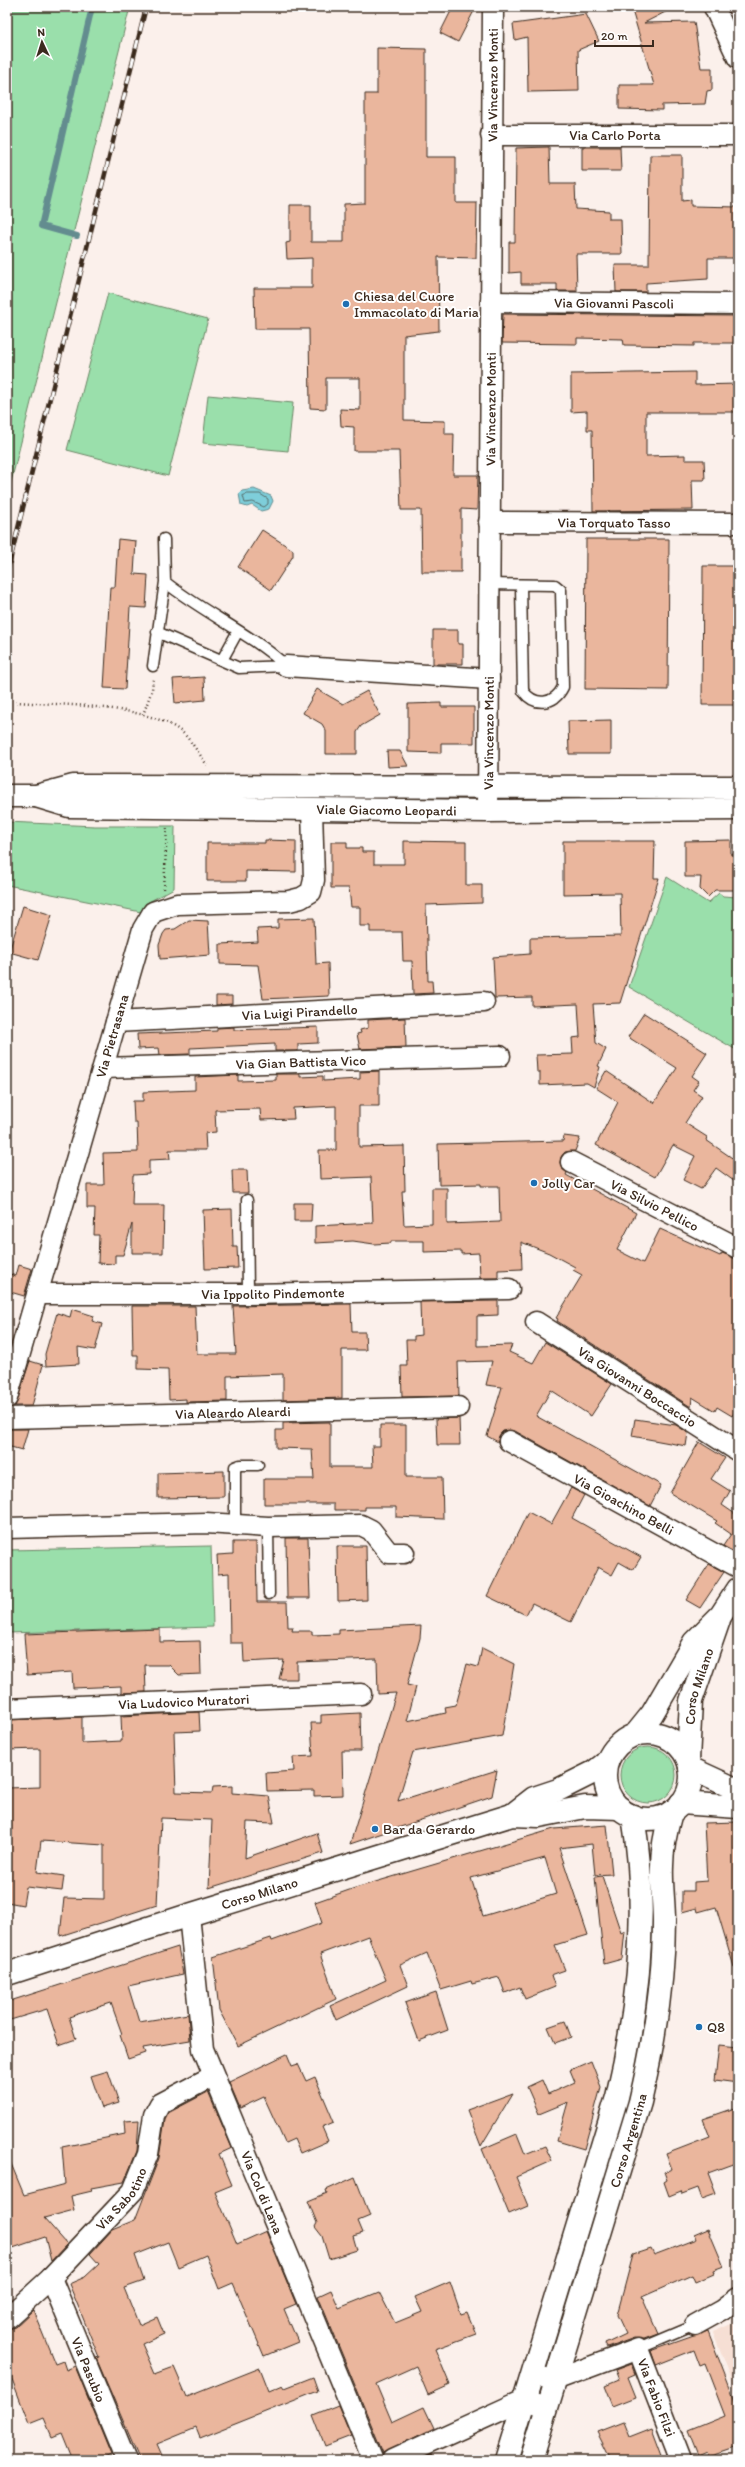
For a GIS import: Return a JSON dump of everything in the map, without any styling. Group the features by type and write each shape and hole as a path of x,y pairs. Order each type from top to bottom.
{"main road":[{"name":"Viale Giacomo Leopardi","path":"7,796 36,796 73,786 738,787"},
{"name":"Viale Giacomo Leopardi","path":"36,796 69,806 167,808 488,811 738,810"},
{"name":"Corso Milano","path":"635,1735 652,1714 694,1642 721,1615 738,1589"},
{"name":"Corso Milano","path":"689,1764 691,1701 721,1615"},
{"name":"Corso Argentina","path":"506,2460 617,2097 628,2051 640,1966 641,1920 639,1868 626,1812 606,1787 605,1770 607,1762 617,1745 635,1735 646,1733 667,1737 683,1751 689,1764 690,1786 676,1807 664,1839 662,1859 664,1920 662,1966 651,2055 634,2124 531,2460"},
{"name":"Corso Milano","path":"512,1815 534,1798 565,1787 594,1772 607,1762"},
{"path":"689,1764 738,1790"},
{"name":"Corso Milano","path":"7,1974 189,1915 512,1815 539,1816 585,1807 626,1812"},
{"path":"626,1812 652,1818 676,1807 738,1807"}],"street":[{"name":"Via Vincenzo Monti","path":"488,811 491,135 493,7"},
{"path":"714,7 738,58"},
{"name":"Via Carlo Porta","path":"491,135 738,135"},
{"name":"Via Giovanni Pascoli","path":"491,302 738,304"},
{"name":"Via Torquato Tasso","path":"490,522 738,523"},
{"path":"286,666 489,679"},
{"name":"Via Pietrasana","path":"7,1398 143,929 153,912 177,904 289,901 300,898 311,892 314,880 312,809"},
{"name":"Via Luigi Pirandello","path":"116,1022 484,1002"},
{"name":"Via Gian Battista Vico","path":"103,1068 500,1056"},
{"name":"Via Silvio Pellico","path":"570,1162 738,1248"},
{"name":"Via Ippolito Pindemonte","path":"37,1294 248,1294 509,1289"},
{"name":"Via Giovanni Boccaccio","path":"536,1322 738,1451"},
{"name":"Via Aleardo Aleardi","path":"7,1418 458,1407"},
{"name":"Via Gioachino Belli","path":"509,1441 738,1567"},
{"path":"7,1528 235,1524 268,1527 361,1525 371,1530 389,1553 404,1553"},
{"name":"Via Ludovico Muratori","path":"7,1709 361,1694"},
{"name":"Via Col di Lana","path":"189,1915 203,2049 373,2460"},
{"name":"Via Sabotino","path":"7,2318 51,2278 133,2191 148,2154 154,2115 160,2104 214,2076"},
{"name":"Via Pasubio","path":"51,2278 126,2460"},
{"path":"695,2325 722,2310 738,2298"},
{"name":"Via Fabio Filzi","path":"555,2380 638,2349 682,2460"},
{"path":"532,2375 555,2380"},
{"path":"392,2460 524,2400 547,2407"}],"lane":[{"path":"153,666 165,582 164,539"},
{"path":"165,582 185,598 268,650 286,666"},
{"path":"489,584 555,585 560,588 562,592 563,687 554,699 548,702 533,701 523,691 521,585"},
{"path":"222,660 238,631"},
{"path":"157,632 239,668 286,666"},
{"path":"246,1200 248,1294"},
{"path":"235,1524 235,1467 240,1465 258,1466"},
{"path":"268,1527 269,1594"},
{"path":"638,2349 695,2325"}],"path":[{"path":"143,715 152,690 153,666"},
{"path":"16,702 133,712 166,723 184,735 222,787"},
{"path":"159,890 164,889 167,808"}],"shaded area":[{"path":"738,2321 738,2395 713,2332"}],"green space":[{"path":"7,7 130,7 7,498"},
{"path":"108,293 208,319 168,476 67,450"},
{"path":"208,395 293,403 288,451 203,443"},
{"path":"7,822 95,826 175,826 174,888 145,904 141,912 7,885"},
{"path":"667,877 708,903 719,893 723,896 738,897 738,1051 629,987"},
{"path":"211,1546 213,1627 7,1633 7,1550"},
{"path":"648,1747 659,1750 668,1755 673,1764 676,1775 673,1786 668,1795 659,1800 648,1803 637,1800 628,1795 623,1786 620,1775 623,1764 628,1755 637,1750"}],"water":[{"path":"254,489 271,496 273,501 269,509 261,511 252,505 247,507 241,505 239,494 242,491"}],"building":[{"path":"453,7 476,7 458,42 440,33"},
{"path":"631,7 675,7 644,23 694,22 701,68 712,68 712,90 707,91 705,104 662,105 662,110 619,109 619,85 654,85"},
{"path":"586,14 599,41 578,50 579,91 528,92 527,37 515,40 513,24"},
{"path":"377,48 426,49 426,157 456,157 456,203 477,203 476,258 438,257 439,331 404,335 404,420 445,421 445,434 454,434 453,475 478,475 477,510 461,509 461,572 422,572 421,510 401,510 399,451 354,451 354,427 341,426 340,409 360,410 360,378 326,378 326,409 310,408 309,329 255,329 254,288 312,288 312,258 287,259 286,243 290,242 290,205 311,205 311,242 344,242 344,204 365,203 365,94 377,94"},
{"path":"549,147 550,184 575,184 576,209 609,211 609,219 621,219 622,254 576,254 577,291 557,291 557,284 521,284 521,272 509,273 509,242 515,242 516,148"},
{"path":"582,147 620,147 621,171 582,171"},
{"path":"650,155 682,155 682,201 691,200 691,206 738,207 738,258 708,258 708,279 646,283 646,292 616,292 615,265 649,265"},
{"path":"503,314 738,316 738,343 694,343 694,346 624,345 623,339 577,338 577,344 502,343"},
{"path":"695,372 695,385 738,384 738,412 646,412 646,456 685,455 685,460 704,460 705,480 692,480 693,510 593,511 592,430 587,430 587,411 571,412 571,374"},
{"path":"262,530 293,550 293,556 271,590 238,567"},
{"path":"118,539 136,541 134,574 148,575 146,608 130,607 125,689 104,688 110,587 115,587"},
{"path":"586,539 669,539 668,690 585,689"},
{"path":"703,566 738,566 738,705 702,705"},
{"path":"433,630 458,630 458,644 463,644 463,664 433,664"},
{"path":"204,677 205,700 175,703 173,679"},
{"path":"317,689 343,704 367,691 380,715 361,726 357,732 357,754 326,754 326,731 322,724 303,713"},
{"path":"441,703 441,707 474,707 474,743 441,743 441,753 408,752 408,704"},
{"path":"611,720 611,754 569,754 568,721"},
{"path":"387,751 400,751 408,766 388,767"},
{"path":"265,840 296,841 296,872 246,871 246,881 207,881 207,843 265,843"},
{"path":"731,840 731,854 738,855 738,890 715,890 708,897 700,889 701,877 685,877 685,841"},
{"path":"404,841 466,842 466,885 482,885 482,903 426,905 428,981 432,981 433,993 413,994 412,961 403,961 402,932 370,932 370,926 360,926 360,907 351,907 349,888 331,888 331,842 347,842 347,848 362,848 362,852 374,852 374,864 404,864"},
{"path":"563,841 655,841 654,878 659,878 620,1003 593,1004 596,1043 606,1049 598,1066 600,1067 594,1087 587,1083 540,1085 540,1072 537,1072 536,1055 573,1054 572,1038 580,1037 578,1004 532,1006 532,997 495,998 493,957 530,954 530,938 621,936 620,893 563,894"},
{"path":"23,906 52,915 38,960 9,952"},
{"path":"314,918 316,964 328,963 329,996 263,999 258,965 220,964 220,944 258,942 257,929 278,928 278,919"},
{"path":"189,920 208,921 210,955 160,959 159,945 163,934 166,930 175,929"},
{"path":"216,996 232,996 232,1004 216,1005"},
{"path":"644,1013 707,1053 692,1076 699,1081 693,1090 702,1096 685,1123 707,1137 706,1140 738,1162 738,1184 716,1168 701,1189 683,1180 695,1156 673,1145 655,1177 596,1145 618,1102 596,1088 606,1071 654,1103 677,1068 628,1037"},
{"path":"405,1018 406,1047 360,1049 357,1034 361,1033 360,1030 368,1028 368,1020"},
{"path":"234,1027 234,1030 318,1027 318,1043 298,1044 298,1051 275,1051 275,1044 190,1048 190,1054 160,1055 159,1048 138,1049 137,1034 217,1031 217,1028"},
{"path":"379,1071 379,1106 359,1106 359,1147 404,1146 405,1191 402,1191 404,1225 432,1224 432,1188 447,1188 447,1224 500,1222 499,1186 481,1186 481,1184 439,1185 438,1144 563,1141 564,1136 580,1138 575,1151 565,1152 561,1157 560,1163 567,1173 566,1175 636,1213 617,1250 643,1263 660,1229 720,1256 722,1253 738,1259 738,1406 732,1416 717,1407 715,1411 692,1397 691,1407 557,1321 558,1319 556,1318 582,1275 573,1270 575,1267 549,1253 521,1242 522,1269 498,1270 498,1278 480,1278 479,1253 461,1254 461,1251 424,1252 424,1241 391,1241 391,1243 374,1244 353,1241 315,1243 315,1226 373,1223 371,1177 320,1179 319,1150 336,1150 336,1106 293,1108 294,1119 261,1120 260,1109 215,1110 216,1132 205,1133 206,1150 169,1150 170,1159 149,1160 149,1174 133,1175 132,1205 164,1205 163,1253 132,1253 132,1224 123,1255 115,1255 115,1264 98,1263 99,1235 94,1235 95,1208 87,1208 87,1185 104,1185 103,1153 138,1152 137,1122 134,1122 133,1101 143,1101 143,1092 195,1090 195,1077 238,1075 238,1081 276,1080 276,1074 300,1074 300,1077 323,1076 323,1081 360,1079 360,1072"},
{"path":"232,1170 247,1170 248,1193 233,1193"},
{"path":"294,1203 312,1203 311,1221 294,1221"},
{"path":"232,1209 233,1247 237,1247 238,1268 205,1269 203,1210"},
{"path":"19,1265 32,1269 24,1296 7,1291 7,1273 16,1276"},
{"path":"498,1301 498,1315 477,1316 477,1346 512,1345 509,1352 533,1363 545,1342 612,1384 591,1416 551,1390 536,1416 661,1485 650,1506 515,1431 503,1431 499,1436 498,1442 487,1436 502,1387 486,1385 492,1361 458,1362 459,1396 402,1397 401,1366 407,1366 406,1340 414,1340 414,1336 421,1335 420,1302"},
{"path":"351,1304 352,1332 365,1332 366,1350 342,1350 342,1398 283,1400 283,1374 227,1376 227,1401 186,1402 186,1399 169,1400 168,1370 138,1369 138,1355 133,1355 132,1306 195,1306 197,1354 236,1354 233,1306"},
{"path":"72,1309 94,1316 92,1321 102,1324 95,1350 78,1347 79,1364 46,1366 45,1354 57,1313 70,1317"},
{"path":"30,1361 43,1365 32,1406 15,1406"},
{"path":"459,1418 460,1445 437,1445 436,1419"},
{"path":"635,1419 676,1425 688,1433 686,1446 632,1436"},
{"path":"330,1422 330,1467 373,1467 372,1446 380,1446 380,1425 406,1425 406,1477 442,1477 443,1519 396,1517 396,1507 365,1507 365,1510 334,1510 334,1504 264,1504 264,1479 314,1479 312,1449 276,1448 276,1430 283,1430 283,1423"},
{"path":"8,1429 28,1429 22,1450 7,1446"},
{"path":"699,1442 725,1458 711,1479 730,1491 722,1505 738,1516 736,1553 723,1546 731,1534 715,1523 717,1521 670,1493"},
{"path":"224,1471 224,1497 158,1498 158,1473"},
{"path":"571,1488 584,1495 572,1518 641,1557 633,1570 619,1562 612,1575 598,1567 571,1622 532,1603 526,1615 487,1596 528,1512 551,1524"},
{"path":"286,1538 308,1538 310,1598 287,1598"},
{"path":"233,1542 256,1542 257,1602 287,1602 288,1627 293,1627 292,1631 312,1631 312,1635 339,1634 339,1630 421,1626 420,1638 407,1685 416,1687 407,1721 446,1713 445,1707 456,1705 467,1664 478,1667 482,1648 514,1664 502,1736 413,1752 398,1801 497,1770 492,1796 350,1844 396,1693 378,1694 377,1659 297,1662 297,1679 279,1679 284,1660 244,1662 243,1643 230,1643 229,1573 218,1574 217,1555 233,1554"},
{"path":"337,1546 366,1546 367,1600 338,1601"},
{"path":"709,1564 724,1572 700,1608 686,1600"},
{"path":"160,1629 160,1642 200,1641 201,1674 179,1675 169,1665 145,1665 146,1692 121,1693 121,1686 73,1688 72,1672 27,1675 24,1634"},
{"path":"199,1712 200,1731 174,1732 176,1792 212,1793 213,1787 232,1786 232,1793 269,1796 274,1823 247,1822 245,1858 317,1833 323,1853 209,1888 212,1820 161,1818 157,1905 60,1936 64,1898 104,1899 104,1845 41,1841 37,1872 64,1876 62,1891 26,1887 23,1905 7,1902 7,1788 40,1787 40,1749 7,1750 7,1720 82,1717 82,1743 122,1741 121,1716"},
{"path":"360,1713 361,1751 342,1751 343,1795 314,1796 314,1790 267,1791 266,1773 294,1771 293,1757 313,1756 311,1723 321,1723 321,1715"},
{"path":"738,1822 738,1840 736,1840 738,1967 734,1967 716,1907 698,1912 697,1908 682,1912 682,1891 694,1891 694,1882 707,1881 704,1823"},
{"path":"607,1825 612,1874 595,1875 592,1844 559,1848 588,1935 555,1945 565,1970 551,1975 555,1987 525,1999 520,1987 505,1993 499,1977 472,1984 471,1981 441,1990 427,1953 400,1965 408,1986 336,2020 330,2006 386,1980 368,1936 320,1954 336,1999 238,2046 219,2010 213,1957 271,1938 272,1941 322,1923 315,1902 355,1888 554,1829","holes":["545,1858 556,1894 483,1916 471,1878"]},
{"path":"602,1876 621,1933 625,1931 622,1959 604,1964 595,1877"},
{"path":"178,1947 183,1974 128,1986 139,2022 188,2014 190,2040 143,2048 145,2053 128,2059 120,2035 122,2034 111,2003 69,2017 76,2039 59,2045 47,2009 7,2021 7,2002"},
{"path":"436,1992 448,2030 419,2041 405,2003"},
{"path":"565,2021 571,2037 555,2043 548,2027"},
{"path":"719,2045 738,2047 738,2083 715,2080"},
{"path":"287,2054 292,2066 298,2064 306,2081 315,2077 334,2122 322,2127 328,2141 300,2153 294,2139 285,2143 264,2097 240,2108 229,2082"},
{"path":"591,2061 601,2087 584,2149 557,2141 568,2102 539,2114 527,2087 542,2080 548,2094 575,2082 570,2070"},
{"path":"108,2071 119,2103 102,2108 91,2076"},
{"path":"208,2092 232,2148 219,2154 232,2185 215,2192 237,2244 266,2231 296,2304 284,2309 298,2342 264,2356 233,2283 219,2289 206,2255 178,2267 168,2242 135,2255 144,2281 124,2288 139,2325 157,2317 164,2334 142,2344 155,2374 174,2367 187,2397 260,2368 269,2391 283,2385 285,2388 313,2377 318,2391 200,2438 196,2428 157,2444 164,2460 140,2460 96,2358 99,2357 69,2284 85,2277 99,2264 90,2254 113,2229 135,2220 159,2158 165,2119 168,2113"},
{"path":"513,2093 481,2146 467,2110"},
{"path":"738,2107 738,2162 708,2173 716,2194 702,2199 698,2188 682,2194 681,2191 669,2196 664,2182 667,2180 664,2172 672,2169 666,2154 710,2137 703,2119"},
{"path":"139,2120 137,2151 124,2182 91,2188 92,2191 71,2196 74,2210 44,2218 67,2244 51,2261 45,2237 7,2250 7,2154 24,2195 65,2184 62,2147 125,2134 124,2121"},
{"path":"517,2134 525,2154 545,2146 552,2161 516,2177 528,2206 509,2214 482,2149"},
{"path":"355,2177 370,2216 358,2221 363,2233 353,2236 357,2250 329,2259 322,2236 315,2227 317,2223 308,2201 327,2193 326,2190"},
{"path":"708,2229 724,2267 713,2271 714,2274 695,2282 692,2275 642,2297 658,2334 644,2339 634,2338 607,2348 605,2344 626,2334 617,2315 633,2255 651,2249 654,2255 696,2239 694,2235"},
{"path":"450,2282 461,2314 467,2312 476,2334 435,2349 450,2385 428,2395 416,2366 376,2384 392,2422 424,2407 434,2428 383,2453 318,2296 331,2290 339,2308 379,2292 395,2323 422,2312 415,2297"},
{"path":"33,2310 55,2364 63,2361 66,2370 75,2366 111,2454 97,2460 73,2460 62,2433 52,2437 44,2418 29,2424 7,2366 7,2329 15,2327"},
{"path":"708,2331 738,2409 738,2447 709,2457 707,2452 698,2456 688,2431 725,2416 705,2364 700,2366 694,2350 656,2365 651,2351"},
{"path":"631,2364 635,2374 628,2377 636,2397 613,2406 605,2386 619,2380 615,2370"},
{"path":"338,2405 351,2436 325,2446 313,2415"},
{"path":"623,2422 629,2437 652,2428 664,2460 611,2460 597,2432"},
{"path":"431,2455 434,2460 420,2460"}],"waterway":[{"path":"77,236 41,226 92,7"}],"railway":[{"path":"7,573 146,7"}],"place":[{"name":"Chiesa del Cuore Immacolato di Maria","path":"346,304"},
{"name":"Jolly Car","path":"534,1183"},
{"name":"Bar da Gerardo","path":"375,1829"},
{"name":"Q8","path":"699,2027"}]}
